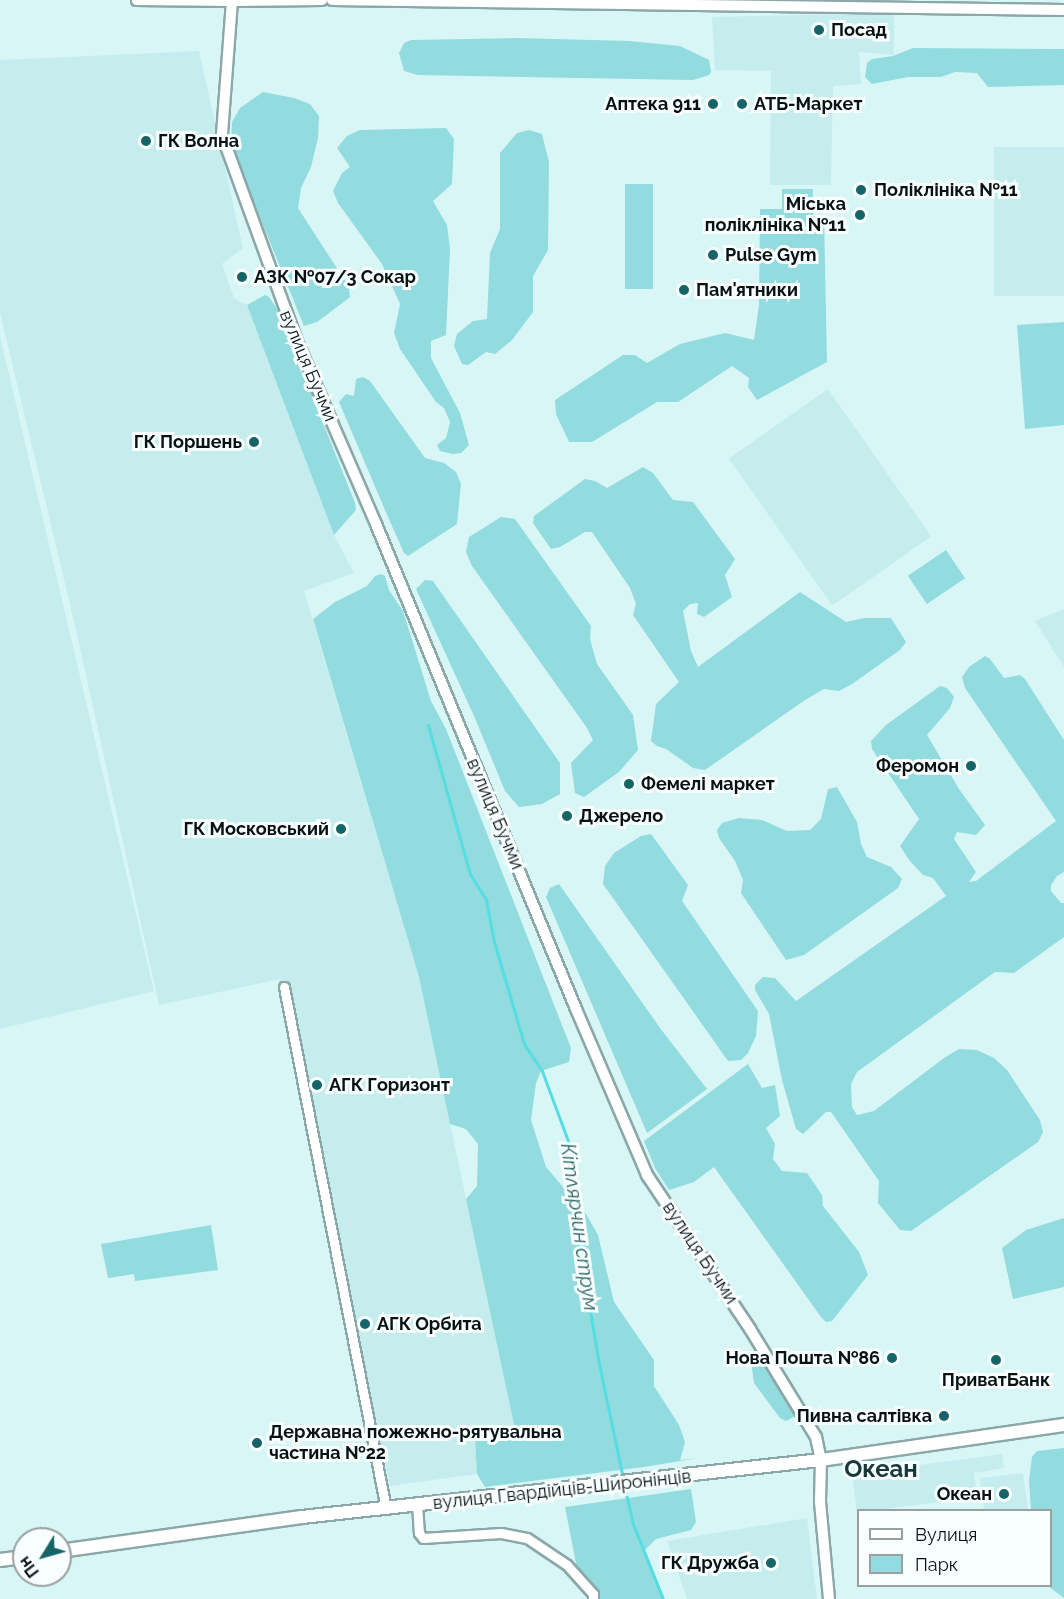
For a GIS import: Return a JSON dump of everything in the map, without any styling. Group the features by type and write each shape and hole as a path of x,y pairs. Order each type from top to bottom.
{"main road":[{"name":"вулиця Гвардійців-Широнінців","path":"72,1549 302,1517 698,1476 1064,1425"}],"street":[{"path":"136,0 322,0"},
{"path":"332,0 1064,10"},
{"name":"вулиця Бучми","path":"232,1 222,135 294,336 376,524 568,990 647,1175 799,1407 816,1437 821,1460 819,1502 829,1599"},
{"path":"284,987 386,1509"},
{"path":"417,1505 419,1533 423,1538 501,1533 527,1538 567,1565 593,1594 593,1599"}],"shaded area":[{"path":"894,13 894,55 859,52 861,84 833,86 831,185 770,185 771,71 715,70 712,17"},
{"path":"199,51 243,248 222,264 234,298 247,305 334,535 354,573 304,591 419,977 516,1434 475,1438 477,1474 390,1486 280,979 159,1005 73,617 0,313 0,60"},
{"path":"994,147 1064,147 1064,296 994,296"},
{"path":"0,336 154,991 0,1029"},
{"path":"828,389 931,536 832,606 729,458"},
{"path":"1064,609 1064,667 1035,621"},
{"path":"1002,1454 1004,1468 974,1473 977,1497 887,1509 857,1509 857,1513 852,1474"},
{"name":"Океан","path":"1023,1473 1028,1509 984,1509 980,1478"},
{"path":"807,1518 817,1599 687,1599 667,1541"}],"green space":[{"path":"517,38 629,41 680,46 709,60 711,72 709,75 693,80 418,75 404,71 399,53 404,43 411,40"},
{"path":"913,48 1064,49 1064,85 988,87 977,73 955,72 941,77 908,77 872,84 865,77 867,63 872,59 893,56"},
{"path":"263,92 294,98 310,104 319,116 318,138 311,167 301,188 298,208 349,287 350,297 317,322 304,326 231,146 232,122 240,108"},
{"path":"446,128 454,139 452,184 433,201 447,225 450,249 446,335 431,341 431,358 460,413 469,445 461,453 453,454 440,451 437,445 446,438 450,422 444,408 436,402 400,349 394,333 400,304 382,264 338,203 333,191 342,173 350,167 337,148 347,136 360,130"},
{"path":"529,130 542,134 549,162 548,250 533,276 533,312 512,340 495,354 486,352 468,365 462,364 454,346 457,334 473,321 487,319 490,253 500,229 500,153 517,133"},
{"path":"625,184 653,184 653,289 625,289"},
{"path":"782,189 813,189 813,216 824,217 827,362 757,400 748,387 749,378 732,366 678,402 657,402 592,442 569,442 556,414 555,400 623,355 635,355 647,363 680,344 725,333 754,340 759,305 760,209 782,209"},
{"path":"265,295 278,310 355,503 356,510 334,535 247,305"},
{"path":"1064,322 1064,425 1025,429 1017,325"},
{"path":"363,377 370,381 425,458 444,463 456,472 461,484 457,524 408,556 404,553 339,402 346,394 354,396 356,379"},
{"path":"643,467 653,473 673,500 693,502 735,559 725,575 732,597 704,617 697,614 698,603 690,604 683,611 691,651 698,667 800,592 846,622 864,618 891,618 906,642 900,650 852,684 839,691 824,689 805,700 705,770 693,768 666,749 657,746 651,741 656,704 679,682 633,615 636,604 630,588 592,532 585,532 560,547 551,549 533,523 534,516 585,479 595,481 607,488"},
{"path":"501,517 515,519 591,626 590,639 597,664 633,715 638,750 619,772 584,797 575,793 571,763 593,740 587,728 472,566 466,552 469,537"},
{"path":"946,550 965,578 927,604 908,576"},
{"path":"381,574 385,576 389,590 403,611 431,701 446,729 571,1048 569,1062 541,1071 536,1083 531,1120 546,1167 586,1214 598,1235 614,1302 654,1360 654,1386 679,1425 685,1442 680,1460 698,1458 485,1487 477,1474 475,1438 516,1434 466,1199 477,1186 478,1144 466,1129 450,1124 419,977 313,619 335,602 367,586 375,576"},
{"path":"425,580 433,581 560,763 560,794 542,804 519,807 505,791 474,716 416,589"},
{"path":"985,656 990,659 1004,678 1020,675 1025,679 1064,740 1064,872 1057,876 1051,885 1051,891 1061,903 1064,903 1064,937 1014,973 995,972 857,1072 851,1084 852,1107 857,1115 874,1111 959,1049 977,1050 994,1058 1007,1070 1040,1120 1043,1132 1038,1142 911,1231 900,1230 878,1203 879,1181 831,1112 826,1112 803,1134 796,1129 782,1080 769,1014 755,990 755,985 763,977 775,978 796,1001 946,896 933,878 923,875 909,860 900,846 919,819 872,749 871,741 886,725 940,686 947,688 954,697 950,708 927,735 959,789 985,825 976,835 957,832 954,839 976,872 969,882 976,881 1056,821 965,688 962,677 969,667"},
{"path":"837,787 857,822 861,844 867,857 891,867 902,879 898,888 804,955 786,960 741,893 743,880 735,861 719,838 717,830 722,823 739,818 762,820 787,831 810,830 821,819 828,789"},
{"path":"651,834 688,885 682,901 758,1011 756,1036 748,1053 741,1060 728,1061 603,884 605,866 614,853 641,836"},
{"path":"559,884 660,1028 707,1089 647,1133 546,897 550,888"},
{"path":"748,1064 762,1088 775,1085 780,1116 766,1128 775,1144 773,1159 782,1171 807,1173 822,1195 823,1206 859,1252 868,1275 832,1321 826,1322 821,1317 714,1167 694,1182 669,1190 655,1168 644,1141"},
{"path":"1064,1218 1064,1287 1013,1299 1002,1248 1026,1230"},
{"path":"211,1225 218,1270 135,1281 134,1274 108,1278 101,1244"},
{"path":"758,1355 796,1416 786,1421 780,1418 754,1383 751,1361"},
{"path":"1064,1448 1064,1598 1049,1587 1052,1587 1052,1509 1031,1509 1029,1481 1032,1457 1037,1451"},
{"path":"691,1489 696,1522 691,1530 656,1539 644,1551 663,1599 593,1599 579,1579 565,1507"}],"waterway":[{"name":"Кітлярчин струм","path":"428,725 470,874 486,900 494,942 524,1044 542,1071 571,1149 575,1220 598,1359 623,1479"},
{"name":"Кітлярчин струм","path":"624,1485 633,1524 663,1599"}],"place":[{"name":"Посад","path":"819,30"},
{"name":"Аптека 911","path":"713,104"},
{"name":"АТБ-Маркет","path":"742,104"},
{"name":"ГК Волна","path":"146,141"},
{"name":"Поліклініка №11","path":"861,190"},
{"name":"Міська поліклініка №11","path":"860,215"},
{"name":"Pulse Gym","path":"713,255"},
{"name":"АЗК №07/3 Сокар","path":"242,277"},
{"name":"Пам'ятники","path":"684,290"},
{"name":"ГК Поршень","path":"254,442"},
{"name":"Феромон","path":"971,766"},
{"name":"Фемелі маркет","path":"629,784"},
{"name":"Джерело","path":"567,816"},
{"name":"ГК Московський","path":"341,829"},
{"name":"АГК Горизонт","path":"317,1085"},
{"name":"АГК Орбита","path":"365,1324"},
{"name":"Нова Пошта №86","path":"892,1358"},
{"name":"ПриватБанк","path":"996,1360"},
{"name":"Пивна салтівка","path":"944,1416"},
{"name":"Державна пожежно-рятувальна частина №22","path":"257,1443"},
{"name":"Океан","path":"1004,1494"},
{"name":"ГК Дружба","path":"771,1563"}],"district":[{"name":"Океан","path":"881,1469"}]}
